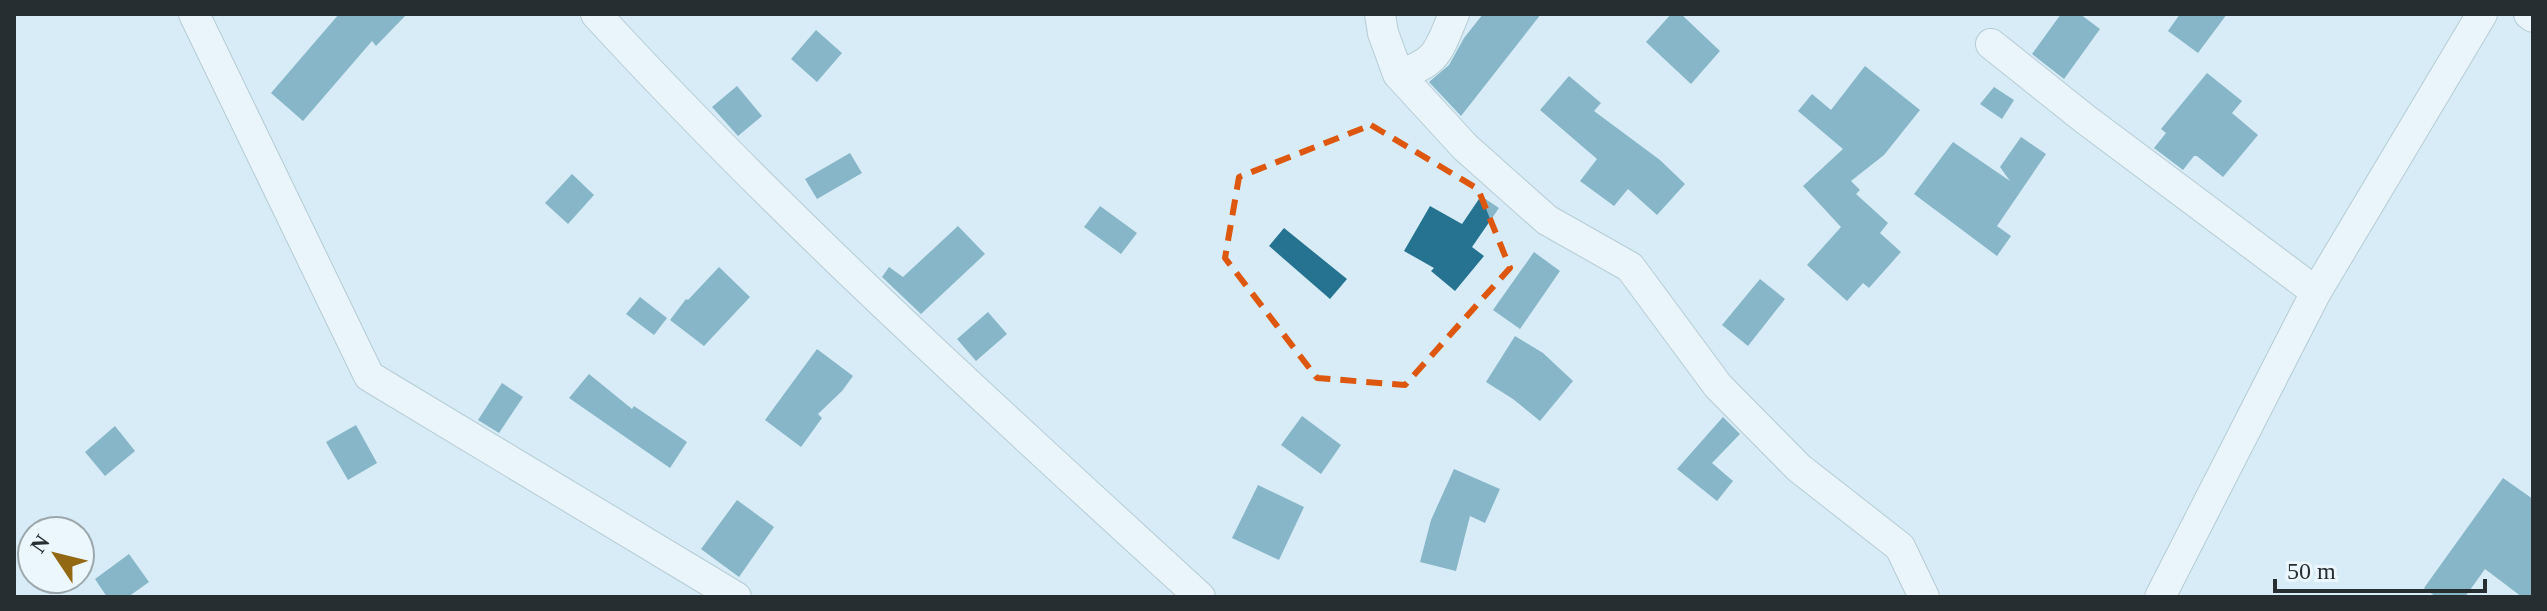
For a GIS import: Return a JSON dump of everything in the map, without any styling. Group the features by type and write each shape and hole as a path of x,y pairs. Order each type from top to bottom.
{"street":[{"path":"194,14 369,376 736,597"},
{"path":"596,14 680,105 962,379 1200,597"},
{"path":"1380,14 1383,33 1398,74 1465,147 1547,220 1630,267 1718,386 1799,468 1900,547 1924,597"},
{"path":"1398,74 1421,68 1436,55 1454,14"},
{"path":"2160,597 2316,292 2482,14"},
{"path":"1991,44 2085,119 2316,292"}],"highlighted area":[{"path":"1371,125 1478,189 1510,268 1405,385 1317,378 1225,258 1239,177"}],"building":[{"path":"339,14 407,14 376,46 372,41 303,121 271,93"},
{"path":"1483,14 1541,14 1461,116 1429,82 1449,65 1464,38"},
{"path":"1671,14 1681,14 1720,51 1691,84 1646,42"},
{"path":"2061,14 2080,14 2100,29 2064,79 2032,54"},
{"path":"2180,14 2227,14 2198,53 2168,31"},
{"path":"816,30 842,53 817,82 791,59"},
{"path":"1865,66 1920,110 1884,155 1851,181 1860,190 1856,194 1888,223 1880,233 1901,252 1869,288 1863,283 1847,301 1807,265 1841,227 1803,186 1843,149 1798,111 1812,94 1831,110"},
{"path":"2207,73 2242,101 2232,113 2258,135 2223,177 2197,156 2183,170 2154,148 2166,133 2161,129"},
{"path":"1569,76 1601,103 1594,111 1660,160 1685,184 1657,215 1628,189 1614,206 1580,181 1597,159 1540,110"},
{"path":"737,86 762,116 738,136 712,107"},
{"path":"1994,87 2014,100 2002,119 1980,104"},
{"path":"2021,137 2046,154 1997,226 2011,236 1997,256 1914,194 1953,142 2010,181 2000,167"},
{"path":"850,153 862,173 817,199 805,179"},
{"path":"572,174 594,195 568,224 545,203"},
{"path":"1481,196 1499,208 1472,247 1484,256 1455,291 1431,271 1434,268 1404,251 1430,206 1462,224"},
{"path":"1100,206 1137,233 1121,254 1084,227"},
{"path":"958,226 985,254 921,314 882,277 889,267 903,277"},
{"path":"1284,228 1347,279 1330,299 1269,246"},
{"path":"1534,252 1560,271 1520,329 1493,310"},
{"path":"719,267 750,297 704,346 670,320 686,299"},
{"path":"1760,279 1785,299 1748,346 1722,325"},
{"path":"640,297 667,318 654,335 626,314"},
{"path":"988,312 1007,334 976,361 957,339"},
{"path":"1515,336 1543,353 1573,381 1540,421 1486,382"},
{"path":"817,349 853,376 818,414 822,418 801,447 765,420"},
{"path":"589,374 632,409 634,406 687,442 670,468 569,398"},
{"path":"502,383 523,397 499,433 478,420"},
{"path":"1302,416 1341,445 1321,474 1281,445"},
{"path":"1723,417 1740,434 1712,463 1733,481 1717,501 1677,469"},
{"path":"356,425 377,463 348,480 326,442"},
{"path":"115,426 135,451 105,476 85,452"},
{"path":"1454,469 1500,489 1485,523 1470,516 1456,571 1420,562 1431,520"},
{"path":"2503,478 2533,499 2533,597 2522,597 2485,569 2465,597 2436,597 2424,588"},
{"path":"1258,485 1304,507 1279,560 1232,538"},
{"path":"737,500 774,527 739,577 701,549"},
{"path":"129,554 149,582 128,597 107,597 96,578"}]}
